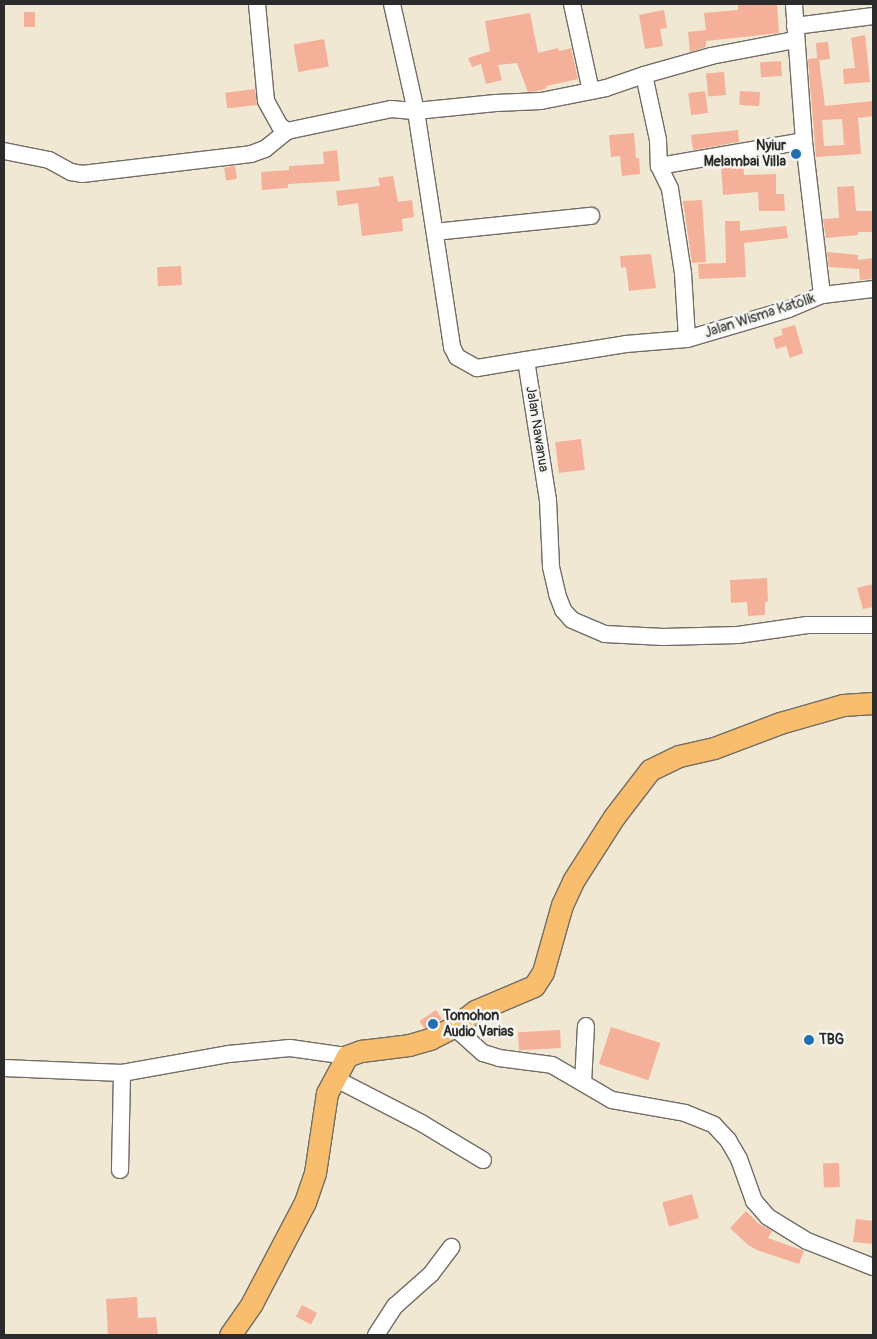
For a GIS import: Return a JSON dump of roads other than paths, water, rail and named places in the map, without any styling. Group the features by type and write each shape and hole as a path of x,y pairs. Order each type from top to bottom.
{"main road":[{"path":"230,1335 252,1303 305,1202 314,1173 327,1093 347,1056 361,1051 409,1045 430,1039 454,1027 475,1011 534,986 543,972 562,905 573,881 614,818 650,770 679,756 714,748 818,712 843,705 873,702"}],"street":[{"path":"257,4 266,101 280,126 286,131"},
{"path":"392,4 416,111 449,333 457,357 478,368 526,360"},
{"path":"572,4 591,91"},
{"name":"Jalan Wisma Katolik","path":"526,360 626,344 687,339 774,314 822,295 804,141 794,4"},
{"path":"4,151 49,160 71,172 82,174 251,154 265,149 286,131 391,109 416,111 496,103 541,101 591,91 795,33 873,16"},
{"path":"644,75 658,140 658,166 670,188 683,273 687,339"},
{"path":"658,166 804,141"},
{"path":"435,232 591,216"},
{"path":"822,295 873,289"},
{"name":"Jalan Nawanua","path":"526,360 548,500 551,567 563,610 572,620 605,634 664,637 738,635 808,624 873,625"},
{"path":"583,1083 586,1026"},
{"path":"454,1027 483,1053 499,1058 552,1065 612,1100 685,1112 714,1125 728,1140 740,1159 754,1201 768,1218 807,1241 873,1267"},
{"path":"4,1068 122,1073 229,1054 290,1048 347,1056"},
{"path":"120,1170 122,1073"},
{"path":"336,1079 422,1124 484,1160"},
{"path":"376,1335 396,1306 426,1280 451,1247"}],"place":[{"name":"Nyiur Melambai Villa","path":"796,154"},
{"name":"Tomohon Audio Varias","path":"433,1024"},
{"name":"TBG","path":"809,1040"}]}
